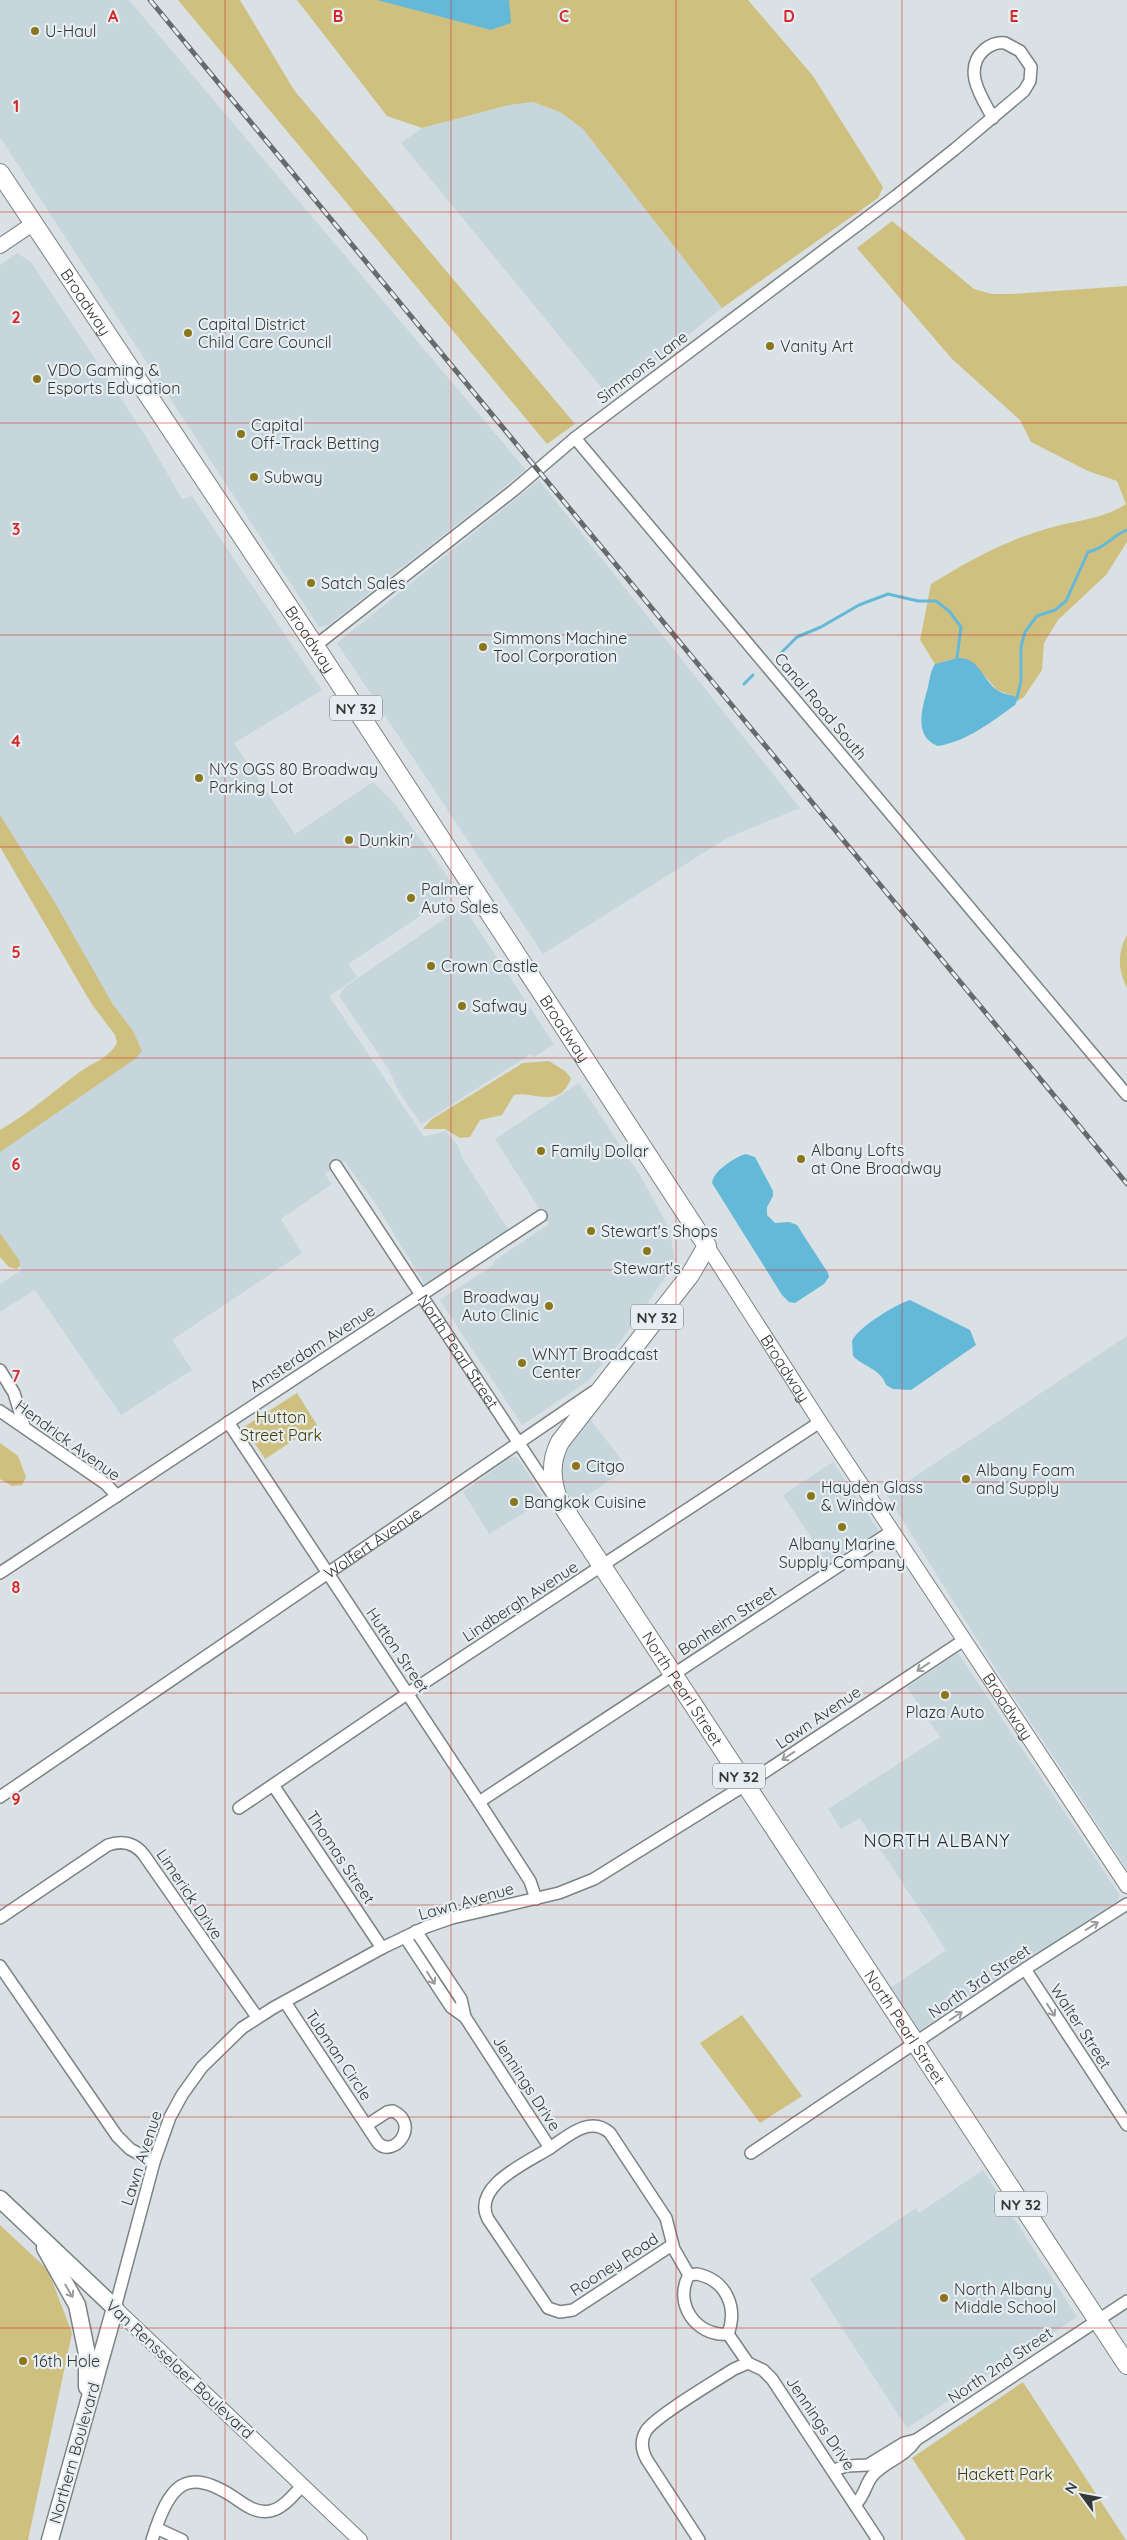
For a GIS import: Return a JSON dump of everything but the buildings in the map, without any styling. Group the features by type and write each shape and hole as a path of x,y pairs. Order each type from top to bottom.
{"main road":[{"name":"Broadway","path":"0,173 315,646 707,1246"},
{"name":"Wolfert Avenue","path":"603,1386 690,1274 707,1246"},
{"name":"NY 32","path":"563,1509 553,1482 552,1467 556,1451 571,1425 603,1386"},
{"name":"North Pearl Street","path":"563,1509 1127,2365"},
{"name":"Van Rensselaer Boulevard","path":"0,2199 115,2308"},
{"path":"36,2233 77,2306 80,2318 87,2368 87,2386 76,2443"},
{"name":"Northern Boulevard","path":"50,2540 115,2308"}],"street":[{"name":"Simmons Lane","path":"315,646 514,490 575,438 896,196 993,118 1024,92 1032,76 1028,60 1016,47 1005,43 988,47 979,56 974,67 978,89 993,118"},
{"path":"0,246 34,223"},
{"name":"Canal Road South","path":"575,438 1127,1095"},
{"name":"North Pearl Street","path":"336,1166 563,1509"},
{"name":"Amsterdam Avenue","path":"0,1573 541,1216"},
{"name":"Broadway","path":"707,1246 820,1422 1127,1886"},
{"path":"0,1370 14,1393 24,1426"},
{"name":"Wolfert Avenue","path":"0,1797 603,1386"},
{"name":"Hendrick Avenue","path":"0,1411 106,1484 117,1496"},
{"name":"Hutton Street","path":"228,1422 529,1879 536,1898"},
{"name":"Lindbergh Avenue","path":"239,1808 407,1694 820,1422"},
{"name":"Bonheim Street","path":"479,1802 892,1531"},
{"name":"Lawn Avenue","path":"115,2308 154,2162 170,2117 194,2077 220,2048 257,2017 416,1931 452,1918 559,1893 594,1880 745,1785 964,1640"},
{"name":"Thomas Street","path":"272,1785 382,1948"},
{"name":"Limerick Drive","path":"0,1918 108,1845 123,1842 133,1845 144,1855 257,2017"},
{"name":"North 3rd Street","path":"751,2153 1025,1969 1127,1904"},
{"name":"Jennings Drive","path":"416,1931 461,1999 464,2017"},
{"name":"Jennings Drive","path":"405,1937 450,2007 464,2017 550,2148 586,2126 599,2126 607,2130 664,2216 672,2245 689,2275"},
{"path":"0,1966 117,2136 130,2149 154,2162"},
{"name":"Walter Street","path":"1025,1969 1127,2125"},
{"name":"Tubman Circle","path":"285,2002 367,2125"},
{"name":"Rooney Road","path":"550,2148 491,2187 484,2198 484,2206 488,2218 548,2308 560,2312 572,2310 672,2245"},
{"path":"697,2274 709,2277 725,2291 732,2309 728,2334 706,2330 691,2317 685,2307 683,2292 689,2275 697,2274"},
{"name":"North 2nd Street","path":"833,2470 847,2466 868,2465 904,2443 916,2440 1127,2301"},
{"name":"Van Rensselaer Boulevard","path":"115,2308 360,2540"},
{"name":"Jennings Drive","path":"728,2334 748,2363 763,2370 772,2379 878,2540"},
{"path":"699,2540 647,2460 643,2452 643,2437 655,2421 734,2369 748,2363"},
{"name":"North 2nd Street","path":"855,2505 865,2494 874,2474 909,2450 916,2440"},
{"path":"152,2540 168,2497 183,2484 198,2482 209,2484 250,2507 265,2512 280,2506 303,2485"},
{"path":"156,2528 182,2540"}],"shaded area":[{"path":"0,0 129,0 526,470 327,626 319,627 0,137"},
{"path":"533,102 560,112 583,129 722,308 610,398 401,143 422,128 509,105"},
{"path":"17,253 31,262 145,435 182,499 192,496 322,690 234,743 295,834 373,782 395,804 454,886 449,897 348,964 357,977 329,996 424,1137 446,1131 458,1146 463,1159 509,1231 429,1284 424,1283 374,1201 344,1161 325,1174 332,1184 281,1219 302,1253 172,1340 192,1370 121,1415 35,1290 0,1312 0,1284 22,1270 0,1238 0,1144 132,1047 0,826 0,265"},
{"name":"Simmons Machine Tool Corporation","path":"539,480 800,808 727,838 543,954 337,643"},
{"path":"463,906 554,1044 534,1057 531,1054 421,1124 399,1092 388,1068 339,996 345,987"},
{"path":"579,1083 641,1177 670,1230 675,1263 621,1341 588,1381 522,1425 440,1300 492,1266 494,1261 549,1224 495,1139"},
{"path":"1127,1336 1127,1869 992,1663 887,1495"},
{"path":"589,1418 628,1468 571,1506 562,1488 559,1473 568,1444"},
{"path":"517,1457 545,1500 489,1534 463,1492 510,1458"},
{"path":"833,1462 879,1531 830,1566 783,1495"},
{"path":"958,1653 1120,1895 1117,1901 917,2032 889,1989 946,1950 860,1818 841,1829 828,1809 940,1737 907,1687"},
{"name":"North Albany Middle School","path":"983,2170 1077,2317 907,2428 810,2279 916,2208 919,2213"}],"green space":[{"path":"178,0 240,0 294,90 575,424 547,444"},
{"path":"297,0 748,0 813,76 883,187 878,198 722,308 583,129 560,112 533,102 509,105 422,128 387,116"},
{"path":"892,221 974,289 992,294 1127,286 1127,542 1106,575 1058,620 1044,643 1042,670 1024,697 1017,701 1014,696 997,690 984,675 953,659 935,664 920,640 931,584 1005,544 1036,532 1100,516 1126,504 1117,481 1088,471 1031,442 1020,420 952,359 857,248"},
{"path":"0,815 54,901 112,1003 133,1031 142,1051 135,1059 0,1152 0,1130 81,1071 106,1056 117,1043 115,1035 91,1003 0,847"},
{"path":"1127,935 1127,988 1120,968 1120,955"},
{"path":"549,1061 565,1071 571,1078 566,1088 560,1094 553,1097 514,1095 502,1115 480,1120 470,1137 460,1138 445,1129 423,1129 432,1119 523,1063"},
{"path":"0,1233 19,1260 20,1265 17,1269 9,1267 0,1257"},
{"name":"Hutton Street Park","path":"297,1393 317,1425 265,1459 244,1427"},
{"path":"0,1443 18,1456 26,1477 22,1485 12,1486 0,1479"},
{"path":"742,2015 802,2096 760,2123 700,2043"},
{"name":"16th Hole","path":"0,2225 48,2270 72,2333 28,2540 0,2540"},
{"name":"Hackett Park","path":"1023,2382 1126,2540 966,2540 912,2458"}],"water":[{"path":"377,0 509,0 511,23 491,30"},
{"path":"964,658 975,664 997,690 1016,697 1017,701 1015,705 979,730 949,744 938,746 925,735 921,720 922,711 931,672 935,664"},
{"path":"746,1154 755,1157 773,1191 773,1196 767,1207 767,1215 775,1223 789,1222 797,1225 828,1273 829,1277 824,1284 795,1303 789,1302 782,1295 712,1183 713,1178 720,1169 736,1158"},
{"path":"910,1300 970,1330 976,1345 911,1390 893,1389 886,1385 880,1375 853,1356 852,1341 861,1330 878,1317"}],"waterway":[{"path":"1017,698 1021,681 1021,647 1025,632 1037,616 1055,610 1066,601 1088,552 1099,548 1127,530"},
{"path":"778,656 797,637 821,627 859,605 888,594 918,601 936,601 949,611 961,627 957,658"},
{"path":"744,684 753,675"}],"railway":[{"path":"150,0 1127,1184"}],"place":[{"name":"U-Haul","path":"35,31"},
{"name":"Capital District Child Care Council","path":"188,333"},
{"name":"Vanity Art","path":"770,346"},
{"name":"VDO Gaming & Esports Education","path":"37,379"},
{"name":"Capital Off-Track Betting","path":"241,434"},
{"name":"Subway","path":"254,477"},
{"name":"Satch Sales","path":"311,583"},
{"name":"Simmons Machine Tool Corporation","path":"483,647"},
{"name":"NYS OGS 80 Broadway Parking Lot","path":"199,778"},
{"name":"Dunkin'","path":"349,840"},
{"name":"Palmer Auto Sales","path":"411,898"},
{"name":"Crown Castle","path":"431,966"},
{"name":"Safway","path":"462,1006"},
{"name":"Family Dollar","path":"541,1151"},
{"name":"Albany Lofts at One Broadway","path":"801,1159"},
{"name":"Stewart's Shops","path":"591,1231"},
{"name":"Stewart's","path":"647,1251"},
{"name":"Broadway Auto Clinic","path":"549,1306"},
{"name":"WNYT Broadcast Center","path":"522,1363"},
{"name":"Citgo","path":"576,1466"},
{"name":"Albany Foam and Supply","path":"966,1479"},
{"name":"Hayden Glass & Window","path":"811,1496"},
{"name":"Bangkok Cuisine","path":"514,1502"},
{"name":"Albany Marine Supply Company","path":"842,1527"},
{"name":"Plaza Auto","path":"945,1695"},
{"name":"North Albany Middle School","path":"944,2298"},
{"name":"16th Hole","path":"23,2361"}],"district":[{"name":"NORTH ALBANY","path":"937,1840"}]}
